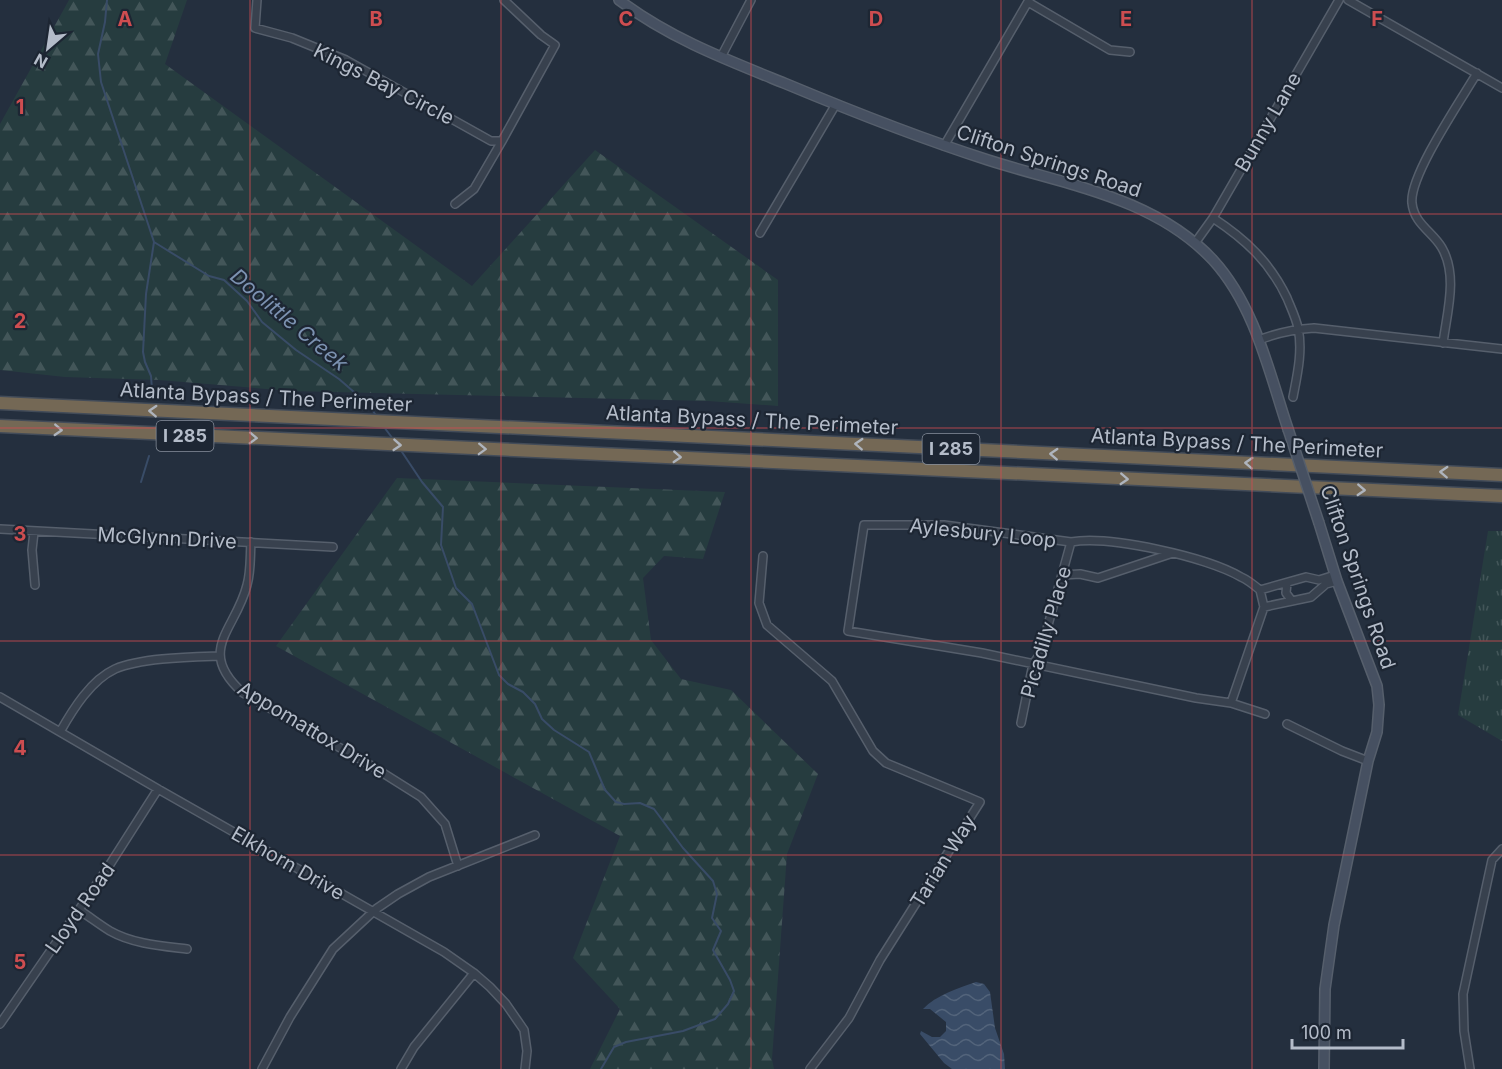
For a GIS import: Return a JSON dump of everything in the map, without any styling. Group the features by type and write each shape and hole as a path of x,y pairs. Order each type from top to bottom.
{"highway":[{"name":"Atlanta Bypass / The Perimeter","path":"0,403 358,422 1502,475"},
{"name":"Atlanta Bypass / The Perimeter","path":"0,426 1502,496"}],"street":[{"name":"Kings Bay Circle","path":"257,0 255,28 292,38 346,60 491,141 502,141"},
{"path":"455,204 474,189 555,45 504,0"},
{"name":"Clifton Springs Road","path":"619,0 677,38 836,104 944,146 1134,205 1165,222 1195,243 1215,262 1231,285 1246,310 1259,340 1336,578 1377,686 1379,705 1377,732 1368,761 1334,926 1325,989 1324,1069"},
{"path":"721,57 752,0"},
{"name":"Bunny Lane","path":"1195,243 1213,218 1339,0"},
{"path":"1348,0 1502,87"},
{"path":"944,146 1028,1 1110,51 1130,52"},
{"path":"1443,343 1450,270 1442,248 1418,219 1412,205 1412,194 1418,174 1477,73"},
{"path":"760,233 836,104"},
{"path":"1213,218 1237,234 1263,260 1279,282 1298,328 1299,352 1293,398"},
{"path":"1259,340 1298,328 1314,328 1502,349"},
{"name":"Aylesbury Loop","path":"1260,590 1241,576 1227,570 1173,553 1135,545 1082,540 1071,542 944,525 864,525 848,631 982,653 1231,704 1265,714"},
{"name":"McGlynn Drive","path":"0,529 333,547"},
{"path":"34,532 32,550 35,585"},
{"path":"60,732 70,714 97,681 116,669 142,663 218,656 248,583 251,542"},
{"name":"Picadilly Place","path":"1021,723 1033,664 1040,654 1071,542"},
{"path":"1063,575 1080,574 1098,578 1173,553"},
{"name":"Tarian Way","path":"763,556 759,603 767,625 832,681 873,751 886,763 980,802 880,960 849,1018 810,1069"},
{"path":"1231,704 1264,607 1260,590 1306,578 1319,580 1336,578"},
{"path":"1264,607 1311,597 1336,578"},
{"path":"1287,583 1286,593 1292,601"},
{"name":"Appomattox Drive","path":"218,656 230,681 243,693 367,763 421,797 445,824 458,866"},
{"name":"Elkhorn Drive","path":"0,697 444,952 474,973 506,1004 524,1030 525,1069"},
{"path":"1287,724 1342,752 1368,761"},
{"name":"Lloyd Road","path":"0,1024 79,910 158,789"},
{"path":"262,1069 290,1017 333,949 374,912 398,894 429,877 535,835"},
{"path":"1470,1069 1464,1031 1463,994 1492,860 1502,849"},
{"path":"79,910 112,932 132,940 156,946 187,949"},
{"path":"401,1069 414,1047 474,973"}],"green space":[{"path":"69,0 187,0 165,64 472,286 595,150 778,280 778,406 708,401 291,391 159,380 65,377 0,370 0,124"},
{"path":"397,478 725,492 703,559 664,556 643,578 651,640 681,679 731,690 818,774 787,854 772,1059 774,1069 590,1069 620,1009 573,958 620,836 276,646"},
{"path":"1488,531 1502,531 1502,741 1458,715"}],"water":[{"path":"976,982 984,984 990,992 995,1028 1004,1054 1005,1069 952,1069 944,1063 920,1034 921,1031 932,1037 940,1037 946,1031 946,1022 930,1009 923,1009 928,1004 948,992"}],"waterway":[{"name":"Doolittle Creek","path":"107,0 98,54 101,82 154,242 209,276 224,280 247,301 262,322 296,350 339,379 369,405 377,417"},
{"path":"152,390 151,376 143,352 146,294 154,242"},
{"name":"Doolittle Creek","path":"384,427 393,439"},
{"name":"Doolittle Creek","path":"400,449 422,482 443,507 441,545 456,588 472,604 499,675 508,684 523,692 535,704 542,719 554,730 589,752 605,790 616,802 640,803 654,809 683,848 713,881 717,894 712,918 721,931 713,950 734,991 728,1004 715,1019 683,1031 626,1042 614,1047 601,1069"},
{"path":"141,482 149,456"}]}
